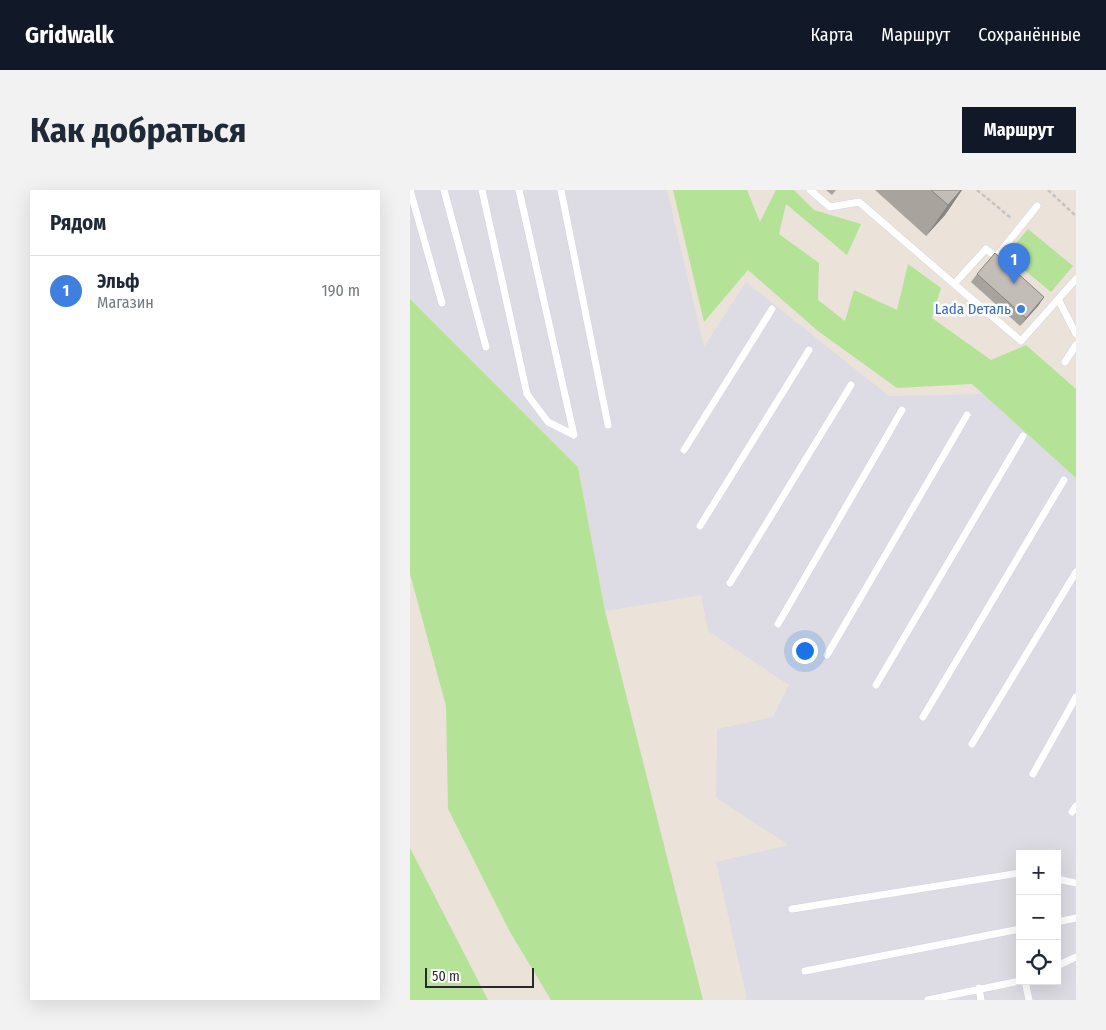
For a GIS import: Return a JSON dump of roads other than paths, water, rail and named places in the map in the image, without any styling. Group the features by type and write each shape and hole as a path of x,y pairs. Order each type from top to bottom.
{"lane":[{"path":"410,190 442,303"},
{"path":"444,190 486,347"},
{"path":"482,190 527,394 548,422 574,435 519,190"},
{"path":"561,190 608,425"},
{"path":"810,190 830,207 859,202 1021,341 1076,279"},
{"path":"954,284 986,249 996,256 1037,206"},
{"path":"1058,299 1076,334"},
{"path":"684,450 772,309"},
{"path":"1065,362 1076,345"},
{"path":"700,526 810,350"},
{"path":"730,583 851,385"},
{"path":"778,624 902,410"},
{"path":"828,655 967,416"},
{"path":"876,685 1023,436"},
{"path":"923,717 1064,480"},
{"path":"972,744 1076,572"},
{"path":"1033,774 1076,697"},
{"path":"792,909 1016,874"},
{"path":"1061,880 1076,883"},
{"path":"1061,921 1076,918"},
{"path":"805,971 1016,930"},
{"path":"1061,964 1076,958"},
{"path":"928,1000 1016,982"},
{"path":"1026,985 1029,1000"},
{"path":"979,988 981,1000"}],"place":[{"name":"Эльф","path":"1014,284"},
{"name":"Lada Dеталь","path":"1021,309"}]}
